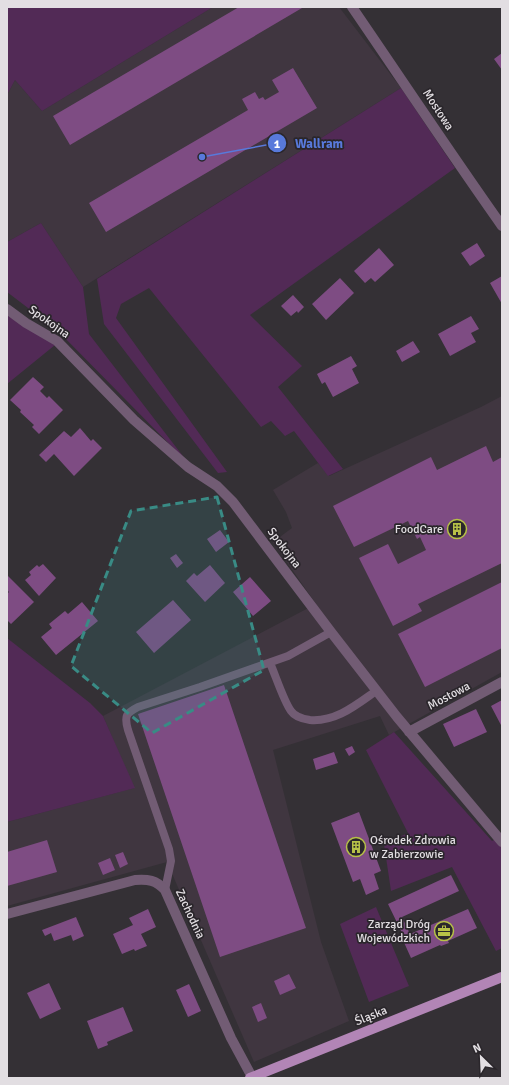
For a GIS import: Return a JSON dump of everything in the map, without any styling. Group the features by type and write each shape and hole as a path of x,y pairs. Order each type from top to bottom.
{"main road":[{"name":"Śląska","path":"251,1078 502,977"}],"street":[{"name":"Mostowa","path":"352,7 445,145 502,226"},
{"name":"Spokojna","path":"7,309 26,323 57,341 134,420 188,467 217,486 232,502 265,543 376,691 502,842"},
{"name":"Mostowa","path":"409,732 502,682"},
{"name":"Zachodnia","path":"7,914 135,880 149,880 155,882 165,890 231,1038 251,1078"}],"lane":[{"path":"165,890 171,861 128,730 125,720 126,716 130,711 138,707 270,663 298,651 331,632"},
{"path":"270,663 288,707 295,715 301,718 317,720 331,718 350,709 376,691"}],"highlighted area":[{"path":"217,497 264,670 152,733 71,666 131,511"}],"shaded area":[{"path":"7,7 213,7 42,111 15,80 7,95"},
{"path":"213,7 339,7 401,88 83,287 41,223 7,242 7,95 15,80 42,111"},
{"path":"401,88 455,168 250,315 302,366 278,387 343,469 328,476 294,431 285,436 271,421 261,427 149,288 121,304 116,318 227,472 218,473 104,324 97,279"},
{"path":"41,223 83,287 89,334 189,464 57,330 7,292 7,242"},
{"path":"7,315 55,345 7,384"},
{"path":"502,396 502,672 389,735 380,716 273,750 321,942 349,1021 254,1062 167,862 7,906 7,822 134,788 103,716 316,604 273,542 292,528 286,512 273,490 318,463 329,476"},
{"path":"7,638 90,703 103,716 135,788 7,822"},
{"path":"394,732 492,841 502,836 502,948 496,951 452,867 391,891 384,844 408,833 366,750"},
{"path":"376,907 409,986 369,1002 340,924"}],"building":[{"path":"239,7 302,8 70,145 53,116"},
{"path":"502,53 502,70 494,59"},
{"path":"293,68 317,108 106,232 89,203 248,110 242,99 255,92 259,99 263,97 265,100 279,92 272,80"},
{"path":"477,243 485,256 470,266 461,253"},
{"path":"379,248 394,265 375,282 371,278 365,283 354,271"},
{"path":"502,276 502,304 490,283"},
{"path":"340,278 354,293 326,320 312,304"},
{"path":"293,295 304,307 298,313 297,311 291,316 281,306"},
{"path":"471,316 479,329 471,333 476,342 450,356 438,334"},
{"path":"413,341 420,352 402,362 396,351"},
{"path":"351,356 357,366 352,369 359,383 333,397 325,382 322,384 317,374"},
{"path":"33,377 44,387 40,391 47,398 49,396 63,410 39,434 32,427 34,425 10,400"},
{"path":"80,428 91,441 93,439 102,448 74,476 54,454 46,462 39,455 64,431 71,437"},
{"name":"FoodCare","path":"486,446 493,462 502,457 502,563 418,604 422,611 393,626 359,558 388,544 398,564 426,550 420,537 417,539 408,521 354,547 333,506 431,457 437,470"},
{"path":"220,530 229,542 216,552 207,539"},
{"path":"176,554 183,563 177,568 170,558"},
{"path":"43,564 56,578 39,596 25,580 31,575 29,572 37,565 39,567"},
{"path":"210,565 225,583 205,602 186,581 194,573 197,576"},
{"path":"7,575 34,602 11,624 7,620 7,594 9,592 7,590"},
{"path":"250,577 271,601 253,616 233,592"},
{"path":"502,582 502,648 425,687 398,634"},
{"path":"173,600 191,620 154,653 136,632"},
{"path":"82,602 98,621 56,655 41,637 52,628 49,624 65,611 68,614"},
{"path":"224,685 306,928 220,957 138,714"},
{"path":"502,700 502,727 491,706"},
{"path":"476,709 487,732 454,747 443,724"},
{"path":"352,746 355,752 349,756 345,749"},
{"path":"334,752 338,763 316,770 313,759"},
{"name":"Ośrodek Zdrowia w Zabierzowie","path":"359,812 381,871 374,874 379,889 366,895 360,879 353,882 331,823"},
{"path":"47,840 57,872 7,886 7,852"},
{"path":"123,852 128,864 120,868 115,855"},
{"path":"110,858 115,870 103,875 98,863"},
{"path":"451,875 459,891 402,917 410,934 468,909 477,928 448,941 449,943 440,945 411,958 402,938 404,937 388,904"},
{"path":"148,909 156,927 141,934 147,946 122,954 113,934 133,925 129,918"},
{"path":"76,917 84,936 73,941 71,935 54,941 51,933 45,936 42,930"},
{"path":"289,974 296,988 280,995 274,981"},
{"path":"49,983 61,1009 40,1019 27,993"},
{"path":"189,984 201,1011 188,1017 176,990"},
{"path":"261,1003 267,1018 258,1022 252,1007"},
{"path":"123,1007 133,1031 107,1042 108,1045 98,1049 87,1021"}],"place":[{"name":"Wallram","path":"202,157"},
{"name":"FoodCare","path":"457,529"},
{"name":"Ośrodek Zdrowia w Zabierzowie","path":"356,847"},
{"name":"Zarząd Dróg Wojewódzkich","path":"444,931"}]}
